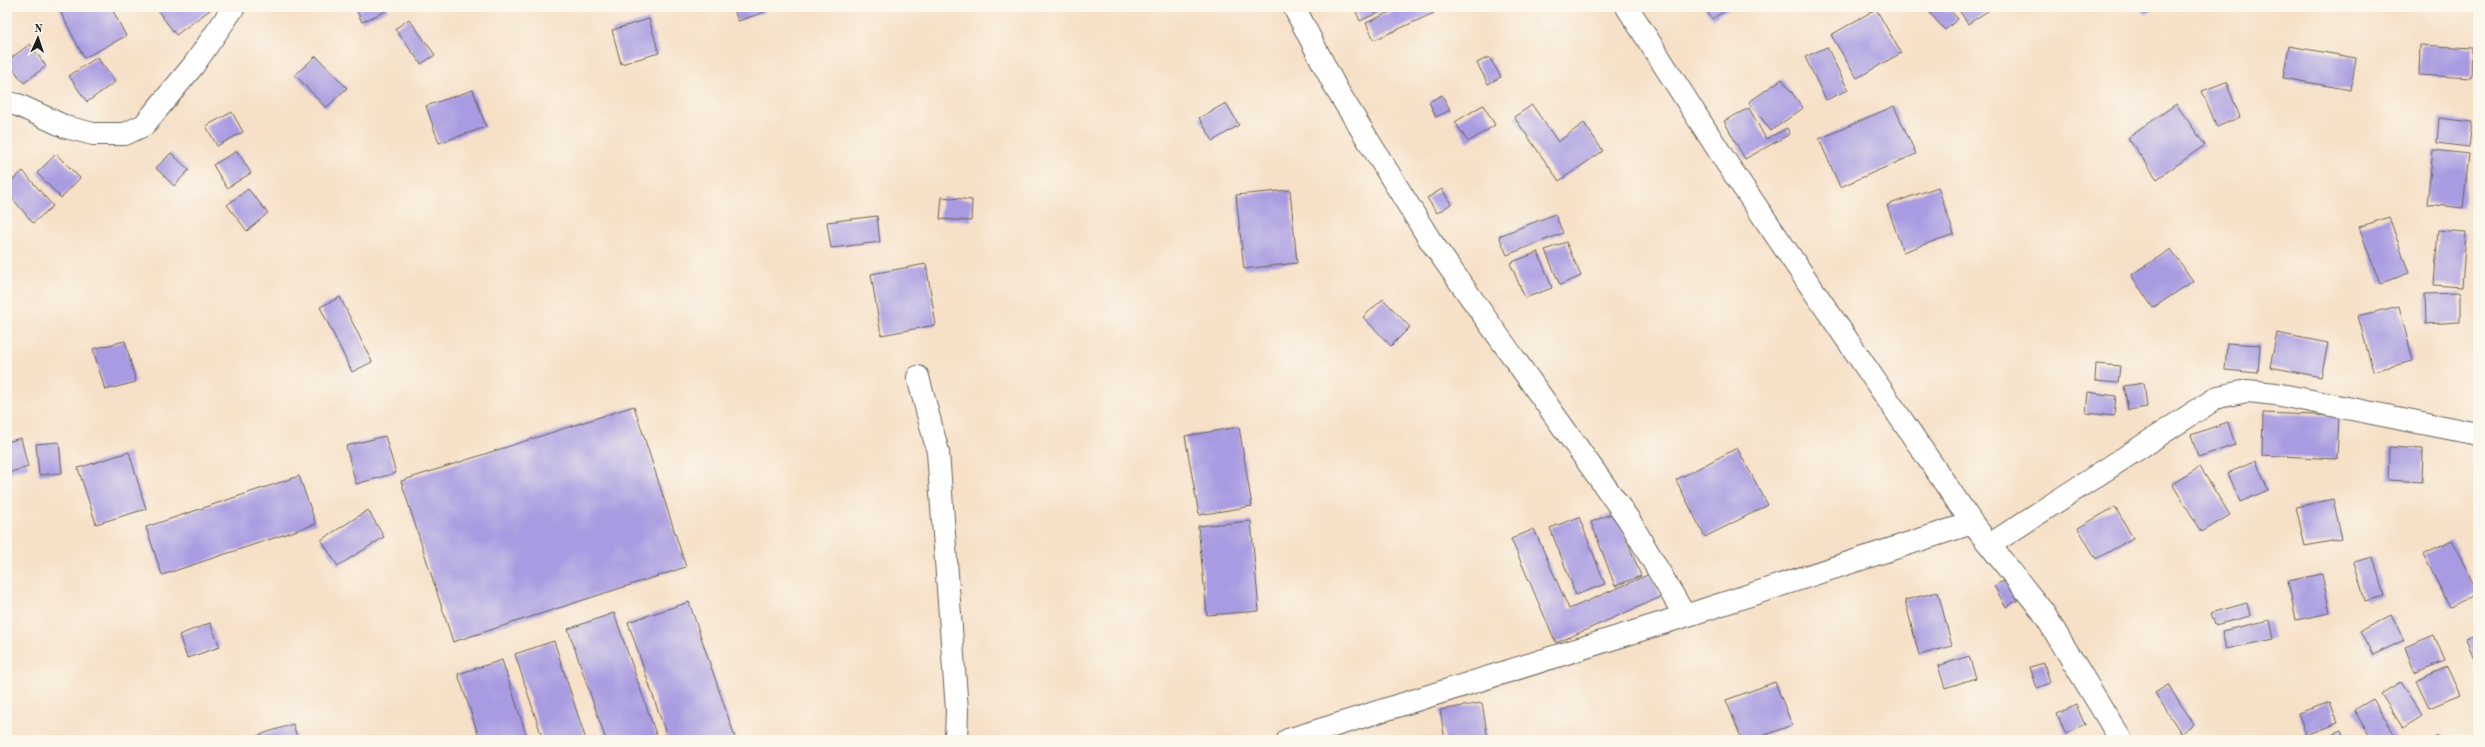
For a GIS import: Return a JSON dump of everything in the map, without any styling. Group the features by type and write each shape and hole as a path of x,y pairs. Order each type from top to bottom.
{"street":[{"path":"7,103 18,105 66,127 93,134 125,134 144,125 193,66 234,7"},
{"path":"1294,7 1337,90 1430,240 1629,520 1685,616"},
{"path":"1627,7 1726,162 1972,523 1991,544 2043,612 2121,740"},
{"path":"918,377 938,452 957,710 956,740"},
{"path":"1991,544 2218,397 2247,391 2276,394 2478,434"},
{"path":"1288,740 1685,616 1972,523"}],"building":[{"path":"58,7 111,7 126,36 84,58"},
{"path":"155,7 207,7 210,10 176,35"},
{"path":"355,7 386,7 388,10 362,22"},
{"path":"733,7 763,7 765,12 738,21"},
{"path":"1354,7 1390,7 1360,21"},
{"path":"1401,7 1432,7 1434,13 1374,40 1366,23"},
{"path":"1704,7 1731,7 1712,19"},
{"path":"1933,7 1947,7 1958,19 1945,30 1928,11"},
{"path":"1957,7 1994,7 1968,24"},
{"path":"2140,7 2154,7 2146,14"},
{"path":"1876,9 1901,53 1857,78 1831,35"},
{"path":"409,19 435,55 421,64 395,29"},
{"path":"649,19 659,53 621,64 612,30"},
{"path":"30,44 46,66 24,83 7,61"},
{"path":"2420,45 2472,48 2471,78 2419,75"},
{"path":"2289,46 2356,58 2351,90 2283,78"},
{"path":"1827,47 1848,90 1826,100 1805,57"},
{"path":"316,56 347,88 326,108 295,75"},
{"path":"97,57 115,82 87,102 69,76"},
{"path":"1489,57 1501,77 1488,84 1477,63"},
{"path":"1782,79 1803,108 1771,131 1749,102"},
{"path":"2226,82 2240,117 2217,127 2202,91"},
{"path":"473,90 486,127 439,143 426,106"},
{"path":"1442,95 1450,110 1436,117 1429,102"},
{"path":"1226,103 1239,125 1213,141 1199,118"},
{"path":"2176,104 2205,145 2157,179 2128,138"},
{"path":"1483,105 1495,125 1468,142 1455,122"},
{"path":"1532,105 1558,142 1584,123 1603,151 1559,181 1514,117"},
{"path":"1894,106 1916,154 1840,187 1819,139"},
{"path":"1749,108 1766,139 1787,128 1790,134 1745,159 1724,121"},
{"path":"232,112 243,132 217,146 206,126"},
{"path":"2439,118 2472,122 2469,147 2437,143"},
{"path":"2433,150 2469,154 2463,208 2427,204"},
{"path":"237,151 251,173 227,188 213,165"},
{"path":"171,153 189,170 174,186 156,168"},
{"path":"56,154 80,178 61,198 37,173"},
{"path":"23,171 53,206 33,223 7,192 7,185"},
{"path":"1938,187 1954,234 1903,252 1887,205"},
{"path":"248,189 268,213 247,231 227,205"},
{"path":"1442,189 1451,204 1437,213 1427,198"},
{"path":"1290,190 1297,263 1244,269 1236,195"},
{"path":"942,197 972,200 971,221 940,219"},
{"path":"1555,214 1563,233 1507,255 1499,236"},
{"path":"877,216 880,242 831,248 827,222"},
{"path":"2389,217 2409,273 2380,284 2359,227"},
{"path":"2438,230 2466,232 2462,287 2434,285"},
{"path":"1566,242 1581,276 1560,285 1545,250"},
{"path":"2171,249 2193,281 2153,308 2131,275"},
{"path":"1538,252 1552,288 1525,298 1510,263"},
{"path":"926,264 936,325 881,335 871,274"},
{"path":"2460,293 2460,322 2426,324 2425,294"},
{"path":"340,297 372,362 352,372 320,307"},
{"path":"1383,299 1410,327 1391,346 1363,317"},
{"path":"2399,306 2413,361 2373,371 2358,316"},
{"path":"2277,333 2328,343 2321,377 2270,367"},
{"path":"125,341 136,382 105,390 93,349"},
{"path":"2227,343 2260,345 2258,373 2225,370"},
{"path":"2096,364 2120,366 2118,383 2095,381"},
{"path":"2477,381 2478,393 2476,393"},
{"path":"2144,383 2147,407 2128,410 2124,386"},
{"path":"2088,392 2116,396 2114,416 2086,413"},
{"path":"634,406 686,567 453,642 401,481"},
{"path":"2263,413 2339,416 2337,459 2262,455"},
{"path":"2228,422 2235,445 2198,457 2191,435"},
{"path":"1239,427 1252,506 1199,515 1185,436"},
{"path":"385,436 396,473 356,484 346,446"},
{"path":"21,438 28,467 7,473 7,442"},
{"path":"59,442 62,473 39,475 36,444"},
{"path":"2389,447 2423,449 2422,482 2388,480"},
{"path":"1737,448 1768,505 1705,537 1676,480"},
{"path":"129,452 146,509 96,524 78,468"},
{"path":"2256,461 2268,490 2240,502 2228,473"},
{"path":"2200,467 2230,515 2202,532 2172,484"},
{"path":"299,476 316,524 162,575 146,527"},
{"path":"2333,499 2342,539 2305,546 2296,507"},
{"path":"2115,507 2133,538 2096,559 2078,528"},
{"path":"368,510 384,537 338,566 321,540"},
{"path":"1616,512 1641,576 1615,586 1591,522"},
{"path":"1579,517 1605,584 1576,595 1550,528"},
{"path":"1251,521 1259,611 1207,615 1198,526"},
{"path":"1534,529 1569,609 1650,574 1661,597 1556,643 1511,539"},
{"path":"2452,540 2478,593 2450,607 2423,554"},
{"path":"2373,557 2384,596 2365,601 2354,562"},
{"path":"2322,574 2330,613 2296,620 2288,581"},
{"path":"2007,579 2018,600 2006,607 1994,586"},
{"path":"1938,592 1952,646 1919,655 1905,600"},
{"path":"689,602 736,740 668,740 628,622"},
{"path":"2247,603 2250,616 2215,625 2211,613"},
{"path":"614,613 658,740 606,740 568,629"},
{"path":"2391,615 2404,640 2373,655 2360,631"},
{"path":"2270,620 2274,639 2226,649 2222,631"},
{"path":"210,623 220,647 187,658 179,635"},
{"path":"2434,635 2445,661 2415,673 2405,647"},
{"path":"2478,635 2478,667 2466,640"},
{"path":"554,641 586,740 543,740 515,654"},
{"path":"1969,656 1976,678 1945,688 1938,666"},
{"path":"502,660 528,740 480,740 458,674"},
{"path":"2044,663 2050,683 2037,688 2030,667"},
{"path":"2447,667 2460,695 2429,708 2416,681"},
{"path":"1775,682 1792,725 1752,740 1742,740 1726,700"},
{"path":"2400,682 2422,716 2403,728 2381,694"},
{"path":"2168,685 2194,724 2181,733 2155,693"},
{"path":"2373,699 2398,740 2372,740 2354,710"},
{"path":"2330,702 2338,723 2306,735 2298,713"},
{"path":"1482,703 1488,739 1445,740 1440,710"},
{"path":"2076,705 2085,725 2066,734 2057,714"},
{"path":"293,724 298,740 244,740"},
{"path":"2342,730 2346,740 2317,740"},
{"path":"2437,736 2441,740 2432,740"}]}
